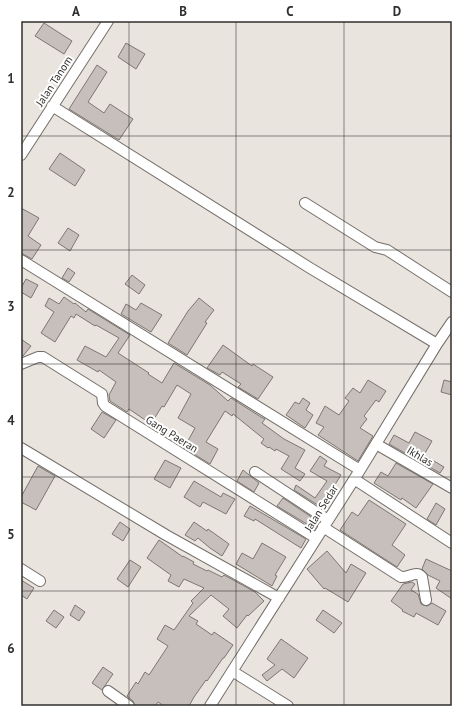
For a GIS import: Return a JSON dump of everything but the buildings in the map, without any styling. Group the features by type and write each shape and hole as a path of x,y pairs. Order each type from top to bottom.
{"street":[{"name":"Jalan Tanom","path":"21,155 108,21"},
{"path":"52,106 310,268 437,344"},
{"path":"305,203 375,247 387,250 452,292"},
{"path":"21,260 360,470"},
{"name":"Jalan Sedar","path":"210,706 452,322"},
{"name":"Gang Paeran","path":"21,364 38,357 43,357 102,394 103,403 105,406 316,538"},
{"name":"Ikhlas","path":"376,444 452,488"},
{"path":"21,448 166,535 278,598"},
{"path":"255,472 401,577 403,578 416,574 420,575 422,577 426,600"},
{"path":"354,479 452,543"},
{"path":"21,569 40,581"},
{"path":"232,671 288,706"},
{"path":"108,691 129,706"}]}
